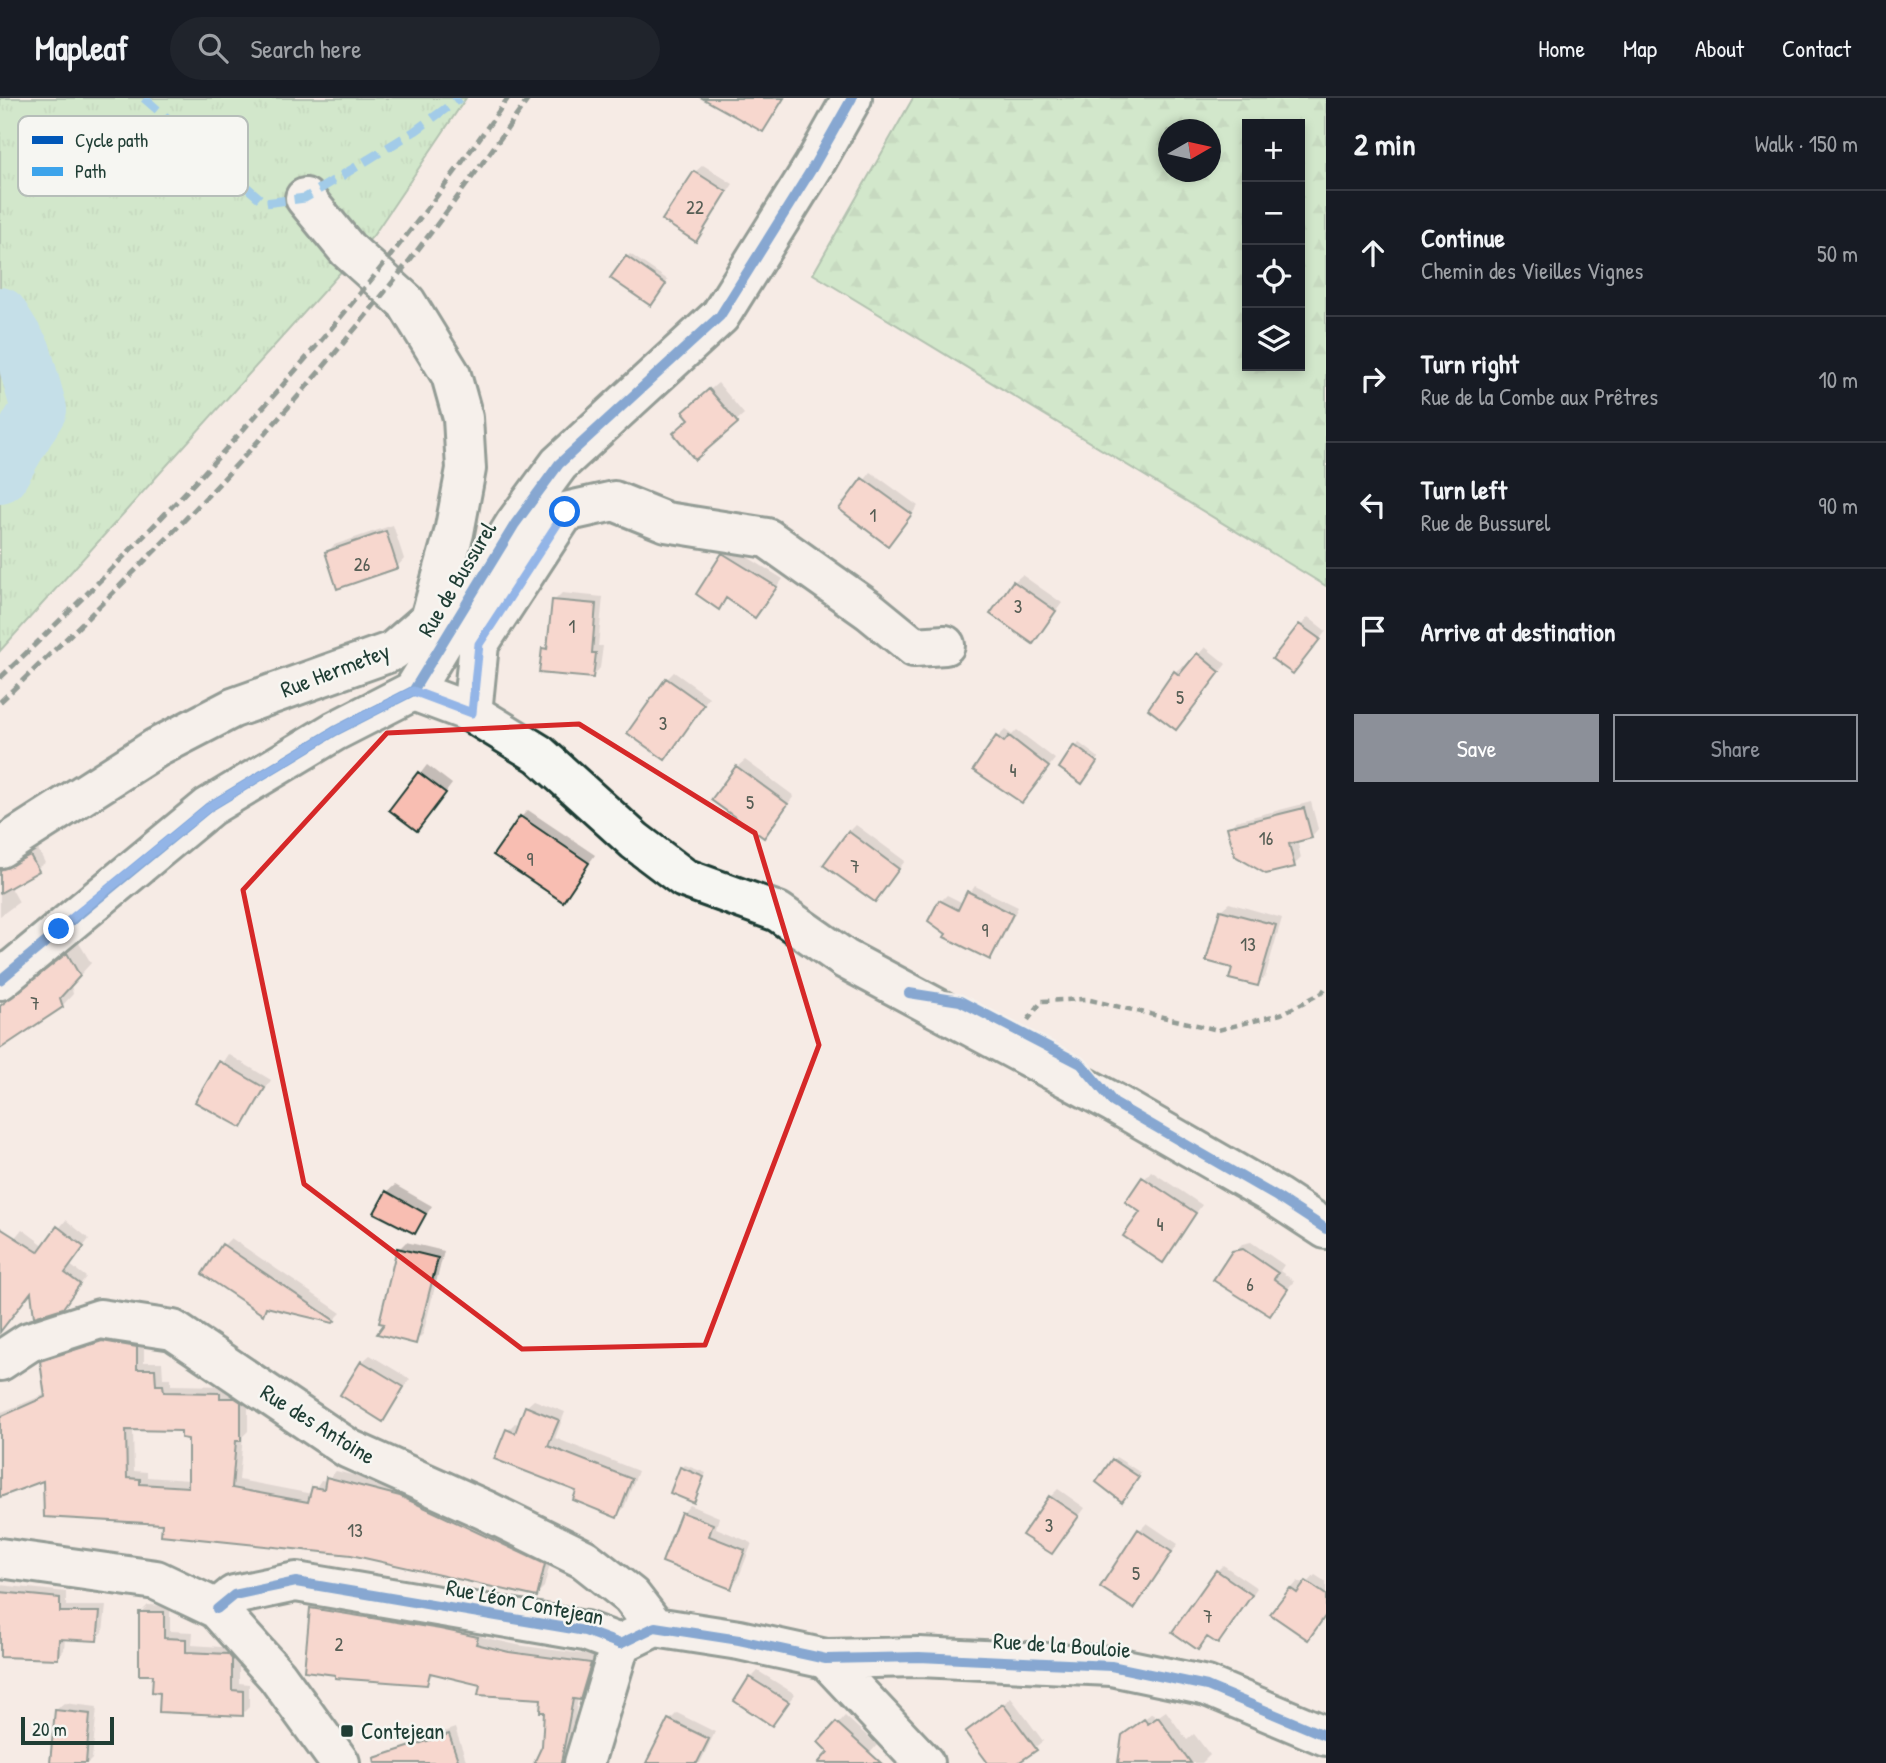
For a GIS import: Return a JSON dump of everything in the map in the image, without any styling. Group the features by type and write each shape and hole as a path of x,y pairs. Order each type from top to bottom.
{"street":[{"name":"Rue de Bussurel","path":"413,691 515,524 559,464 720,316 813,167 852,98"},
{"name":"Rue Hermetey","path":"0,848 156,748 233,708 393,651 430,619 454,533 466,469 463,418 451,375 406,302 347,249 305,198"},
{"path":"472,713 479,644 565,512 614,501 666,522 767,538 870,611 914,647 945,645"},
{"path":"0,980 209,807 335,731 413,691 472,713 539,754 635,841 684,878 778,912 845,959 1114,1103 1278,1197 1326,1229"},
{"name":"Rue des Antoine","path":"0,1361 29,1342 100,1319 173,1330 349,1449 485,1510 584,1559 631,1596 655,1627"},
{"path":"0,1559 156,1580 217,1609 277,1676 340,1763"},
{"name":"Rue Léon Contejean","path":"217,1609 234,1595 296,1582 585,1631 620,1644 655,1627"},
{"path":"655,1627 739,1640 826,1659 924,1763"},
{"path":"583,1763 620,1644"},
{"name":"Rue de la Bouloie","path":"826,1659 919,1657 1111,1666 1207,1686 1326,1736"}],"path":[{"path":"1026,1022 1042,1001 1086,999 1218,1030 1281,1014 1322,993 1326,987"}],"highlighted area":[{"path":"579,724 755,833 819,1045 705,1345 522,1349 304,1184 243,890 387,733"}],"green space":[{"path":"0,98 466,98 373,236 0,651"},
{"path":"913,98 1326,98 1326,586 813,274"}],"building":[{"path":"702,98 784,98 763,132"},
{"path":"694,171 727,192 696,242 662,220"},
{"path":"626,256 666,284 651,306 610,278"},
{"path":"709,389 738,423 695,460 673,433 689,419 683,412"},
{"path":"862,478 912,514 888,546 839,509"},
{"path":"386,531 398,568 337,589 325,552"},
{"path":"722,553 777,587 755,618 726,598 719,610 696,594"},
{"path":"1013,581 1056,611 1033,644 990,614"},
{"path":"552,600 596,604 593,678 539,673 542,648 547,649"},
{"path":"1299,624 1320,639 1293,674 1272,659"},
{"path":"1197,653 1220,672 1176,730 1148,709 1174,671 1179,675"},
{"path":"666,678 704,705 665,760 627,733"},
{"path":"996,736 1004,742 1009,736 1049,767 1022,803 973,770"},
{"path":"1074,745 1097,762 1082,784 1059,768"},
{"path":"736,766 788,804 764,838 711,800"},
{"path":"418,772 446,793 417,831 389,810"},
{"path":"1304,808 1312,838 1289,844 1295,867 1266,874 1235,856 1227,827"},
{"path":"520,816 589,863 563,902 493,855"},
{"path":"848,831 899,869 875,902 823,865"},
{"path":"30,855 39,871 0,893 0,870"},
{"path":"967,891 1013,914 990,960 944,937 946,934 928,921 939,900 958,910"},
{"path":"1220,910 1276,925 1258,986 1229,979 1232,968 1206,961"},
{"path":"67,953 80,976 60,998 63,1007 0,1049 0,1006"},
{"path":"219,1061 265,1088 242,1128 195,1102"},
{"path":"1142,1177 1196,1213 1163,1263 1123,1236 1140,1212 1125,1202"},
{"path":"386,1191 426,1214 415,1234 374,1213"},
{"path":"57,1226 84,1247 65,1273 80,1284 63,1308 34,1317 31,1292 0,1332 0,1228 38,1252"},
{"path":"222,1244 335,1321 333,1323 266,1307 263,1315 202,1274"},
{"path":"397,1248 438,1258 416,1344 377,1334 384,1324 379,1323"},
{"path":"1243,1249 1278,1273 1274,1279 1288,1289 1270,1316 1213,1280 1232,1251"},
{"path":"102,1341 137,1347 137,1369 155,1369 156,1385 163,1385 164,1392 220,1393 220,1398 235,1398 241,1402 241,1441 236,1441 232,1488 308,1502 312,1487 324,1489 326,1477 400,1496 545,1564 537,1597 351,1555 161,1535 162,1524 44,1517 43,1481 0,1497 0,1417 45,1397 40,1361","holes":["126,1430 181,1431 181,1438 188,1439 188,1487 140,1484 140,1479 127,1478"]},
{"path":"361,1361 404,1387 383,1422 340,1395"},
{"path":"525,1406 559,1420 548,1446 632,1479 617,1518 573,1500 576,1491 494,1459 506,1429 515,1433"},
{"path":"1112,1459 1139,1477 1122,1502 1096,1482"},
{"path":"680,1467 704,1477 694,1503 670,1493"},
{"path":"1049,1496 1079,1516 1052,1554 1022,1535"},
{"path":"681,1512 713,1524 709,1536 745,1550 731,1589 662,1562"},
{"path":"1138,1529 1172,1552 1134,1609 1100,1587"},
{"path":"1216,1570 1252,1595 1218,1644 1207,1637 1198,1650 1172,1632"},
{"path":"1306,1581 1326,1595 1326,1615 1308,1640 1270,1614 1290,1588 1297,1593"},
{"path":"0,1592 60,1598 60,1612 100,1612 97,1641 59,1639 58,1659 0,1657"},
{"path":"310,1608 478,1637 476,1644 509,1652 591,1663 580,1700 573,1699 561,1763 534,1763 542,1746 544,1712 540,1712 541,1699 478,1695 480,1685 430,1673 427,1685 335,1678 335,1675 304,1671"},
{"path":"139,1612 164,1612 164,1638 186,1639 186,1652 228,1654 232,1659 232,1690 243,1691 243,1716 159,1712 160,1693 152,1692 153,1675 139,1675"},
{"path":"749,1677 789,1702 772,1726 734,1701"},
{"path":"1003,1704 1037,1750 1018,1763 988,1763 965,1732"},
{"path":"55,1710 90,1714 86,1763 50,1763"},
{"path":"1158,1717 1191,1763 1118,1763 1122,1735 1144,1719 1148,1724"},
{"path":"668,1719 709,1739 697,1763 646,1763"},
{"path":"836,1722 881,1763 818,1763 828,1752 818,1742"},
{"path":"449,1734 459,1763 375,1763 374,1758"}],"waterway":[{"path":"0,315 23,352 39,409 0,475"}],"railway":[{"path":"0,678 137,543 269,401 392,253 508,98"},
{"path":"0,702 157,548 233,469 306,387 421,245 529,98"}],"marked path":[{"path":"144,98 165,116"},
{"path":"248,188 265,203 305,198 415,131 460,98"}],"cycle path":[{"path":"0,980 209,807 335,731 413,691 515,524 559,464 720,316 813,167 852,98"},
{"path":"909,993 960,1001 1081,1064 1114,1103 1277,1197 1326,1229"},
{"path":"217,1609 234,1595 296,1582 585,1631 620,1644 655,1627 739,1640 826,1659 919,1657 1111,1666 1207,1686 1326,1736"}],"place":[{"name":"Contejean","path":"347,1731"}],"route":[{"path":"59,929 209,807 335,731 413,691 472,713 479,644 565,512"}]}
